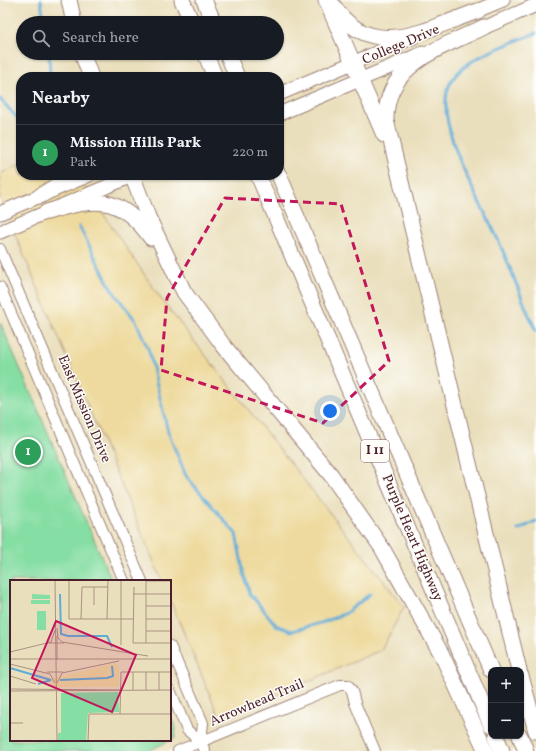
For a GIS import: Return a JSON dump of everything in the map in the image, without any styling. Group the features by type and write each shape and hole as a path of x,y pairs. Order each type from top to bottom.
{"highway":[{"path":"69,0 72,16"},
{"path":"182,0 189,16"},
{"path":"204,0 211,16"},
{"path":"326,0 398,169"},
{"path":"330,0 336,9 353,26 371,35 392,39 408,36 478,10"},
{"path":"484,27 418,60 407,68 396,82 388,100 386,120 518,667"},
{"path":"82,60 85,72"},
{"path":"84,60 89,72"},
{"path":"208,60 213,72"},
{"path":"40,196 66,180"},
{"path":"134,180 138,193 172,270 199,315 331,475 382,548 441,653 486,751"},
{"name":"Purple Heart Highway","path":"260,180 488,718"},
{"name":"Purple Heart Highway","path":"281,180 490,667"},
{"path":"47,212 83,202 103,202 120,208 140,224 172,270"},
{"path":"524,687 536,731"},
{"path":"497,739 502,751"},
{"path":"521,739 526,751"}],"main road":[{"name":"College Drive","path":"284,92 502,0"},
{"name":"College Drive","path":"284,112 536,5"},
{"path":"0,213 77,180"},
{"path":"0,232 121,180"}],"street":[{"name":"East Mission Drive","path":"0,249 142,580"},
{"path":"0,287 124,580"},
{"path":"171,648 203,723 203,746"},
{"name":"Arrowhead Trail","path":"178,751 203,746 330,688 340,685 348,685 375,751"},
{"path":"171,692 187,730 203,746"}],"highlighted area":[{"path":"225,198 341,204 389,361 323,423 161,370 167,298"}],"green space":[{"path":"0,322 112,580 10,580 10,741 169,741 148,751 0,751"},
{"path":"171,717 176,729 175,738 171,740"}],"sand":[{"path":"16,166 16,180 80,180 161,299 404,607 381,650 220,719 171,602 171,580 162,580 0,199 0,174"}],"waterway":[{"path":"41,0 43,16"},
{"path":"536,33 479,57 468,64 452,80 446,95 446,113 450,133 457,154 498,240 536,331"},
{"path":"49,60 50,72"},
{"path":"0,99 16,117"},
{"path":"79,226 112,290 136,321 149,351 168,432 186,476 236,534 244,574 250,594 277,626 292,631 324,622 346,613 370,594"},
{"path":"518,530 536,521"}],"place":[{"name":"Mission Hills Park","path":"28,452"}]}
